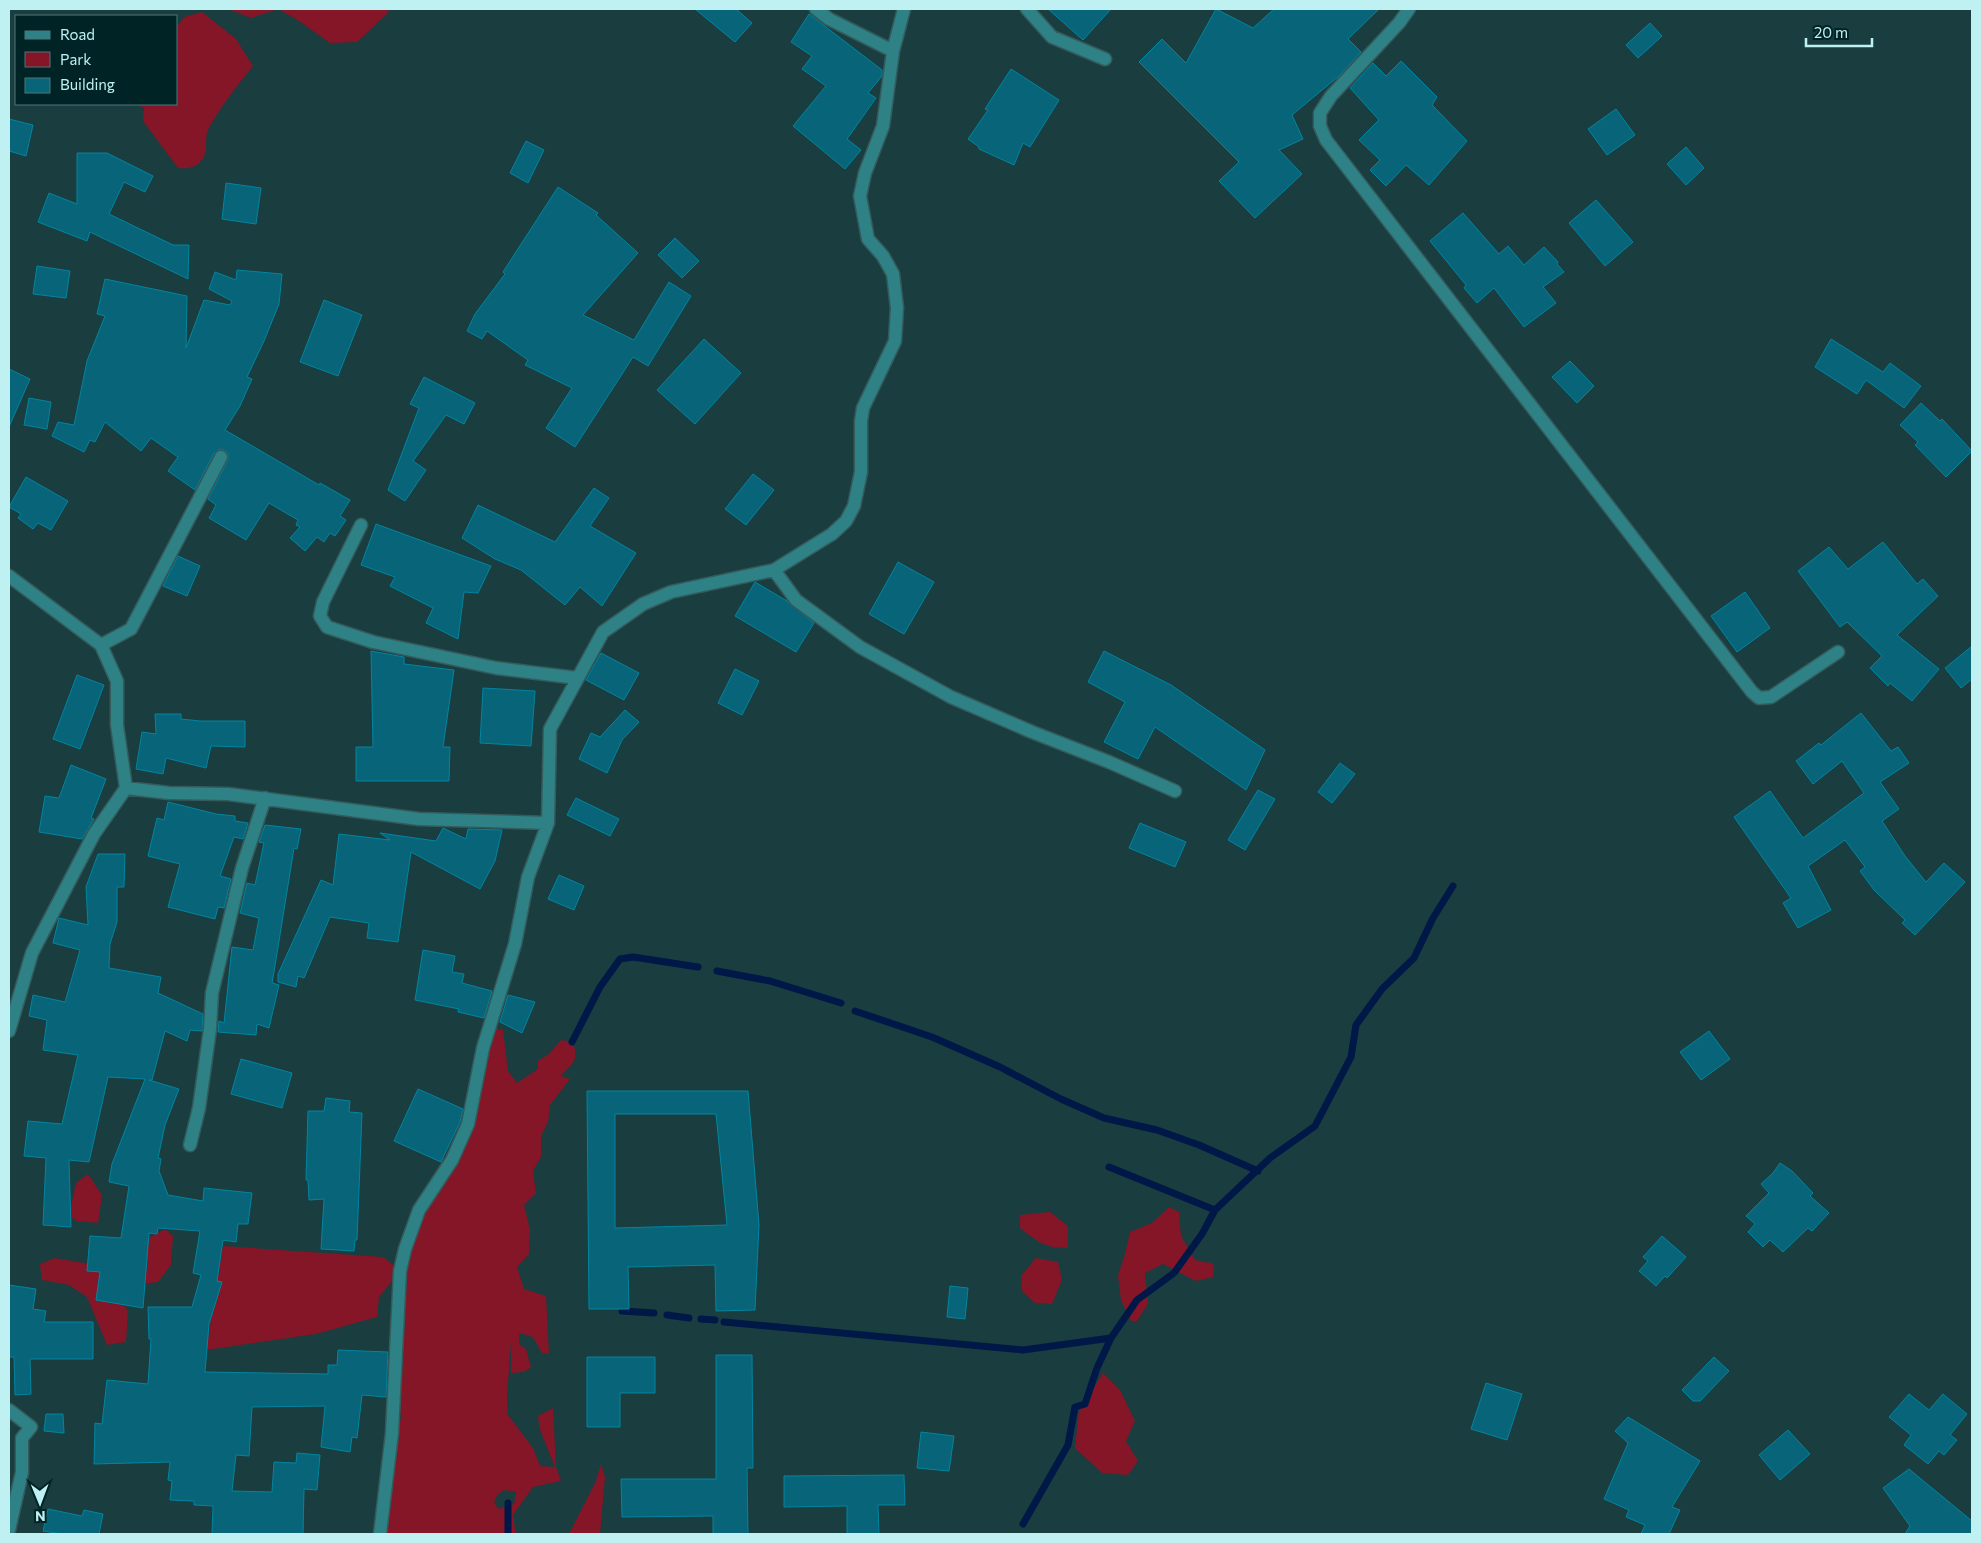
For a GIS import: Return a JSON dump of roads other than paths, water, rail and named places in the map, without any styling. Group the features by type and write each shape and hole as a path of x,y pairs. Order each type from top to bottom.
{"street":[{"path":"816,9 829,19 893,51"},
{"path":"380,1534 392,1433 400,1271 405,1249 419,1210 452,1160 468,1124 483,1048 515,944 528,877 548,823 550,729 603,632 643,604 672,592 774,570 832,534 846,520 854,506 861,472 860,421 863,408 895,342 897,308 893,274 883,256 868,239 860,196 865,173 883,126 893,51 904,9"},
{"path":"1027,9 1052,37 1104,59"},
{"path":"1409,9 1399,23 1331,96 1320,114 1320,126 1326,140 1752,692 1759,698 1771,697 1838,652"},
{"path":"101,645 131,629 221,457"},
{"path":"361,524 323,602 320,616 327,627 373,642 496,668 577,678"},
{"path":"774,570 796,600 860,647 952,697 1175,791"},
{"path":"9,576 101,645 117,681 117,725 126,788 94,834 32,953 9,1031"},
{"path":"126,788 169,793 228,794 266,798 419,819 548,823"},
{"path":"190,1145 199,1108 210,1028 212,993 242,868 266,798"},
{"path":"9,1410 31,1428 22,1438 22,1472 9,1530"}],"waterway":[{"path":"1023,1524 1068,1445 1075,1407 1085,1404 1097,1368 1111,1338 1137,1300 1174,1273 1202,1234 1215,1210 1270,1158 1315,1126 1351,1057 1356,1025 1382,989 1414,958 1433,918 1453,886"},
{"path":"572,1042 600,987 620,959 633,957 698,967"},
{"path":"717,971 770,981 841,1003"},
{"path":"855,1011 932,1037 1000,1067 1061,1099 1104,1118 1157,1130 1199,1145 1258,1171"},
{"path":"1109,1167 1215,1210"},
{"path":"622,1311 654,1313"},
{"path":"667,1315 689,1318"},
{"path":"701,1319 715,1320"},
{"path":"724,1322 1023,1350 1111,1338"},
{"path":"508,1503 508,1534"}]}
